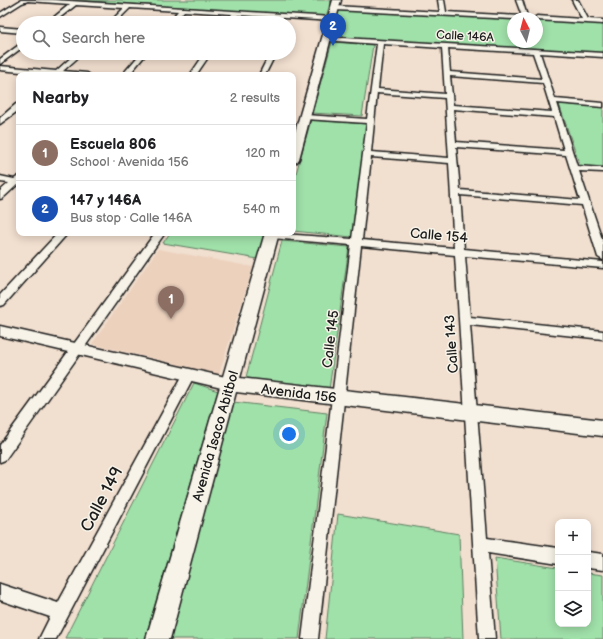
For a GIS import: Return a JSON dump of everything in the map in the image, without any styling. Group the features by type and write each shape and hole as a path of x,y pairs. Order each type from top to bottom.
{"main road":[{"path":"296,148 336,4"},
{"name":"Avenida Isaco Abitbol","path":"158,639 271,236"},
{"name":"Avenida 156","path":"230,384 603,428"}],"street":[{"path":"0,15 20,2 28,0 292,16"},
{"path":"441,0 443,14"},
{"path":"520,0 525,12"},
{"path":"575,0 586,21"},
{"path":"59,16 75,3"},
{"path":"336,4 443,14 507,17"},
{"path":"119,16 128,7"},
{"path":"177,16 182,10"},
{"path":"296,16 332,19"},
{"path":"543,18 603,22"},
{"path":"0,29 16,30"},
{"name":"Calle 146A","path":"326,39 603,56"},
{"name":"Calle 145","path":"310,639 380,42"},
{"name":"Calle 143","path":"445,46 487,639"},
{"path":"0,62 16,49"},
{"path":"536,51 603,257"},
{"path":"59,72 72,60"},
{"path":"128,72 138,60"},
{"path":"195,72 203,60"},
{"path":"264,72 270,60"},
{"path":"0,68 38,72"},
{"path":"447,74 546,81"},
{"path":"374,90 449,102 557,115"},
{"path":"552,101 603,105"},
{"path":"2,118 16,108"},
{"path":"305,117 371,121"},
{"path":"2,118 16,119"},
{"path":"452,144 569,153"},
{"path":"367,154 453,161"},
{"path":"574,168 603,170"},
{"path":"0,179 16,181"},
{"path":"0,196 16,183"},
{"path":"455,192 586,203"},
{"path":"0,302 60,236"},
{"path":"0,456 158,236"},
{"name":"Calle 154","path":"293,236 603,265"},
{"path":"464,320 603,334"},
{"name":"Avenida 156","path":"0,331 188,376 230,384"},
{"name":"Calle 149","path":"47,639 188,376"},
{"path":"480,544 555,556"},
{"path":"591,560 603,562"},
{"path":"0,592 61,612"}],"shaded area":[{"path":"158,249 253,267 219,374 92,344"}],"green space":[{"path":"73,0 331,0 326,17"},
{"path":"338,9 507,19 507,48 543,48 543,20 603,23 603,54 332,38"},
{"path":"332,42 373,45 362,116 312,113"},
{"path":"559,104 603,107 603,168 580,166"},
{"path":"311,120 368,124 352,237 296,231 296,173"},
{"path":"168,236 264,236 258,259 163,243"},
{"path":"282,241 349,247 329,390 245,381"},
{"path":"194,383 218,391 145,639 65,638"},
{"path":"233,402 327,413 299,639 170,639"},
{"path":"338,514 459,534 463,639 325,639"},
{"path":"495,558 555,568 555,627 591,627 591,573 603,575 603,639 501,639"}],"place":[{"name":"147 y 146A","path":"333,46"},
{"name":"Escuela 806","path":"171,319"}]}
